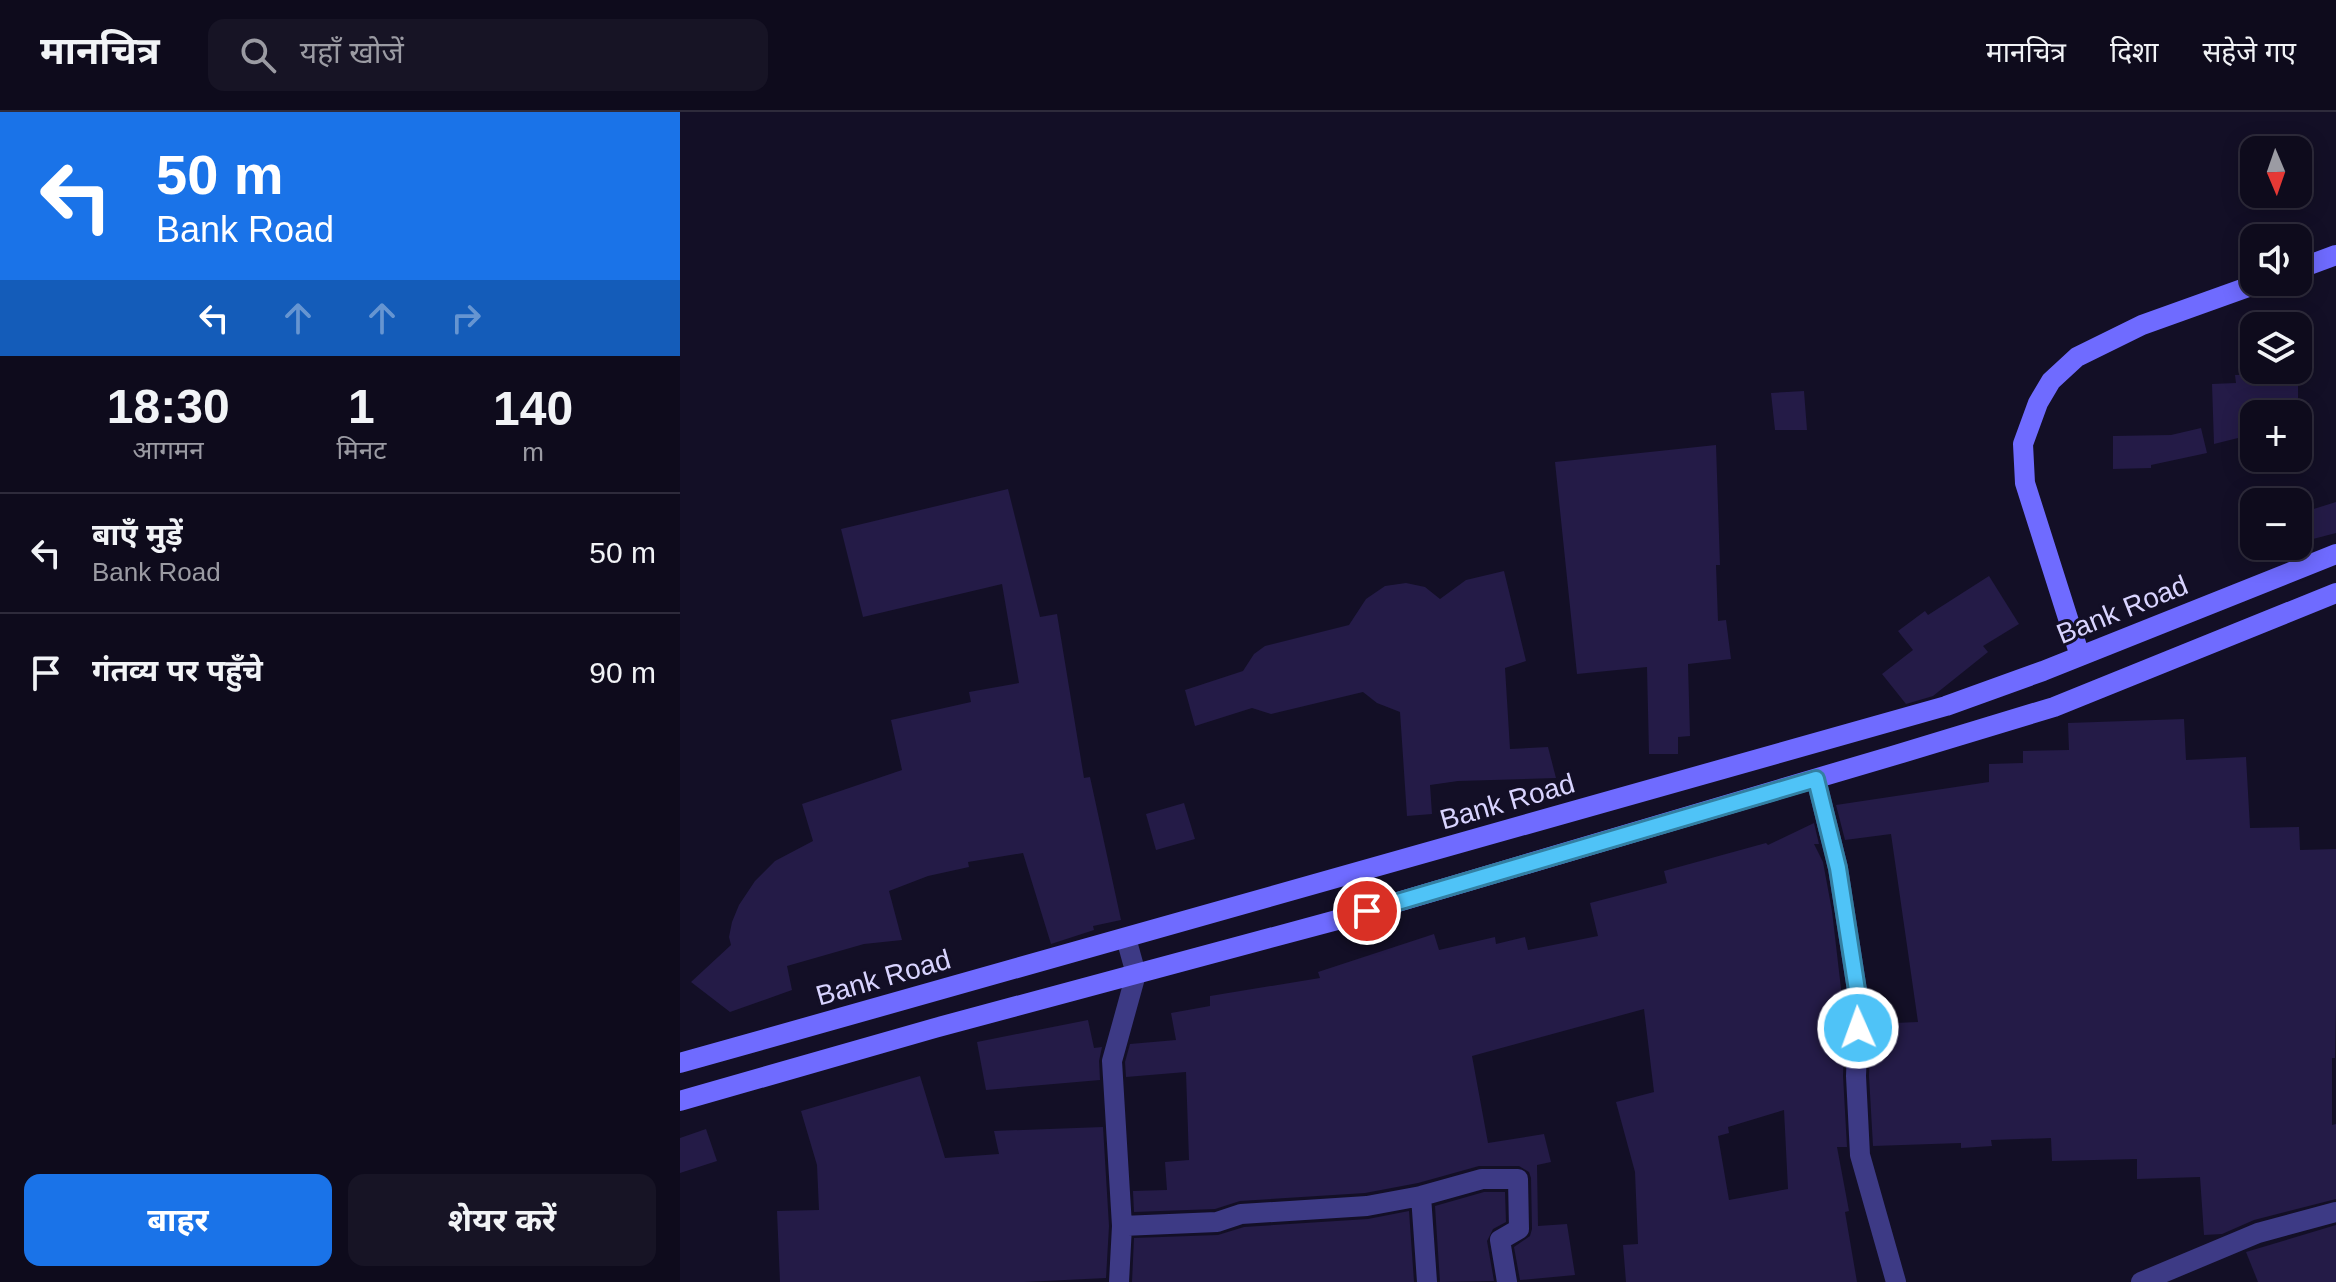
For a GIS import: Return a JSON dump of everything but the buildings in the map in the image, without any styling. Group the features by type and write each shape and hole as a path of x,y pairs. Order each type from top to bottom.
{"main road":[{"path":"2312,264 2336,255"},
{"path":"2080,656 2025,483 2023,444 2038,403 2051,381 2077,357 2142,325 2240,290"},
{"name":"Bank Road","path":"680,1063 1946,706 2336,554"},
{"path":"680,1101 935,1028 1337,920 2054,707 2336,593"}],"street":[{"path":"1816,779 1838,868 1859,1003 1856,1076 1860,1155 1896,1282"},
{"path":"1119,1282 1122,1226 1112,1061 1136,974 1126,938"},
{"path":"1122,1226 1217,1222 1241,1214 1367,1206 1421,1196 1482,1179 1518,1179 1519,1229 1500,1240 1507,1282"},
{"path":"1421,1196 1427,1282"},
{"path":"2141,1282 2258,1233 2336,1212"}],"route":[{"path":"1367,911 1816,779 1838,868 1859,1003 1858,1028"}]}
